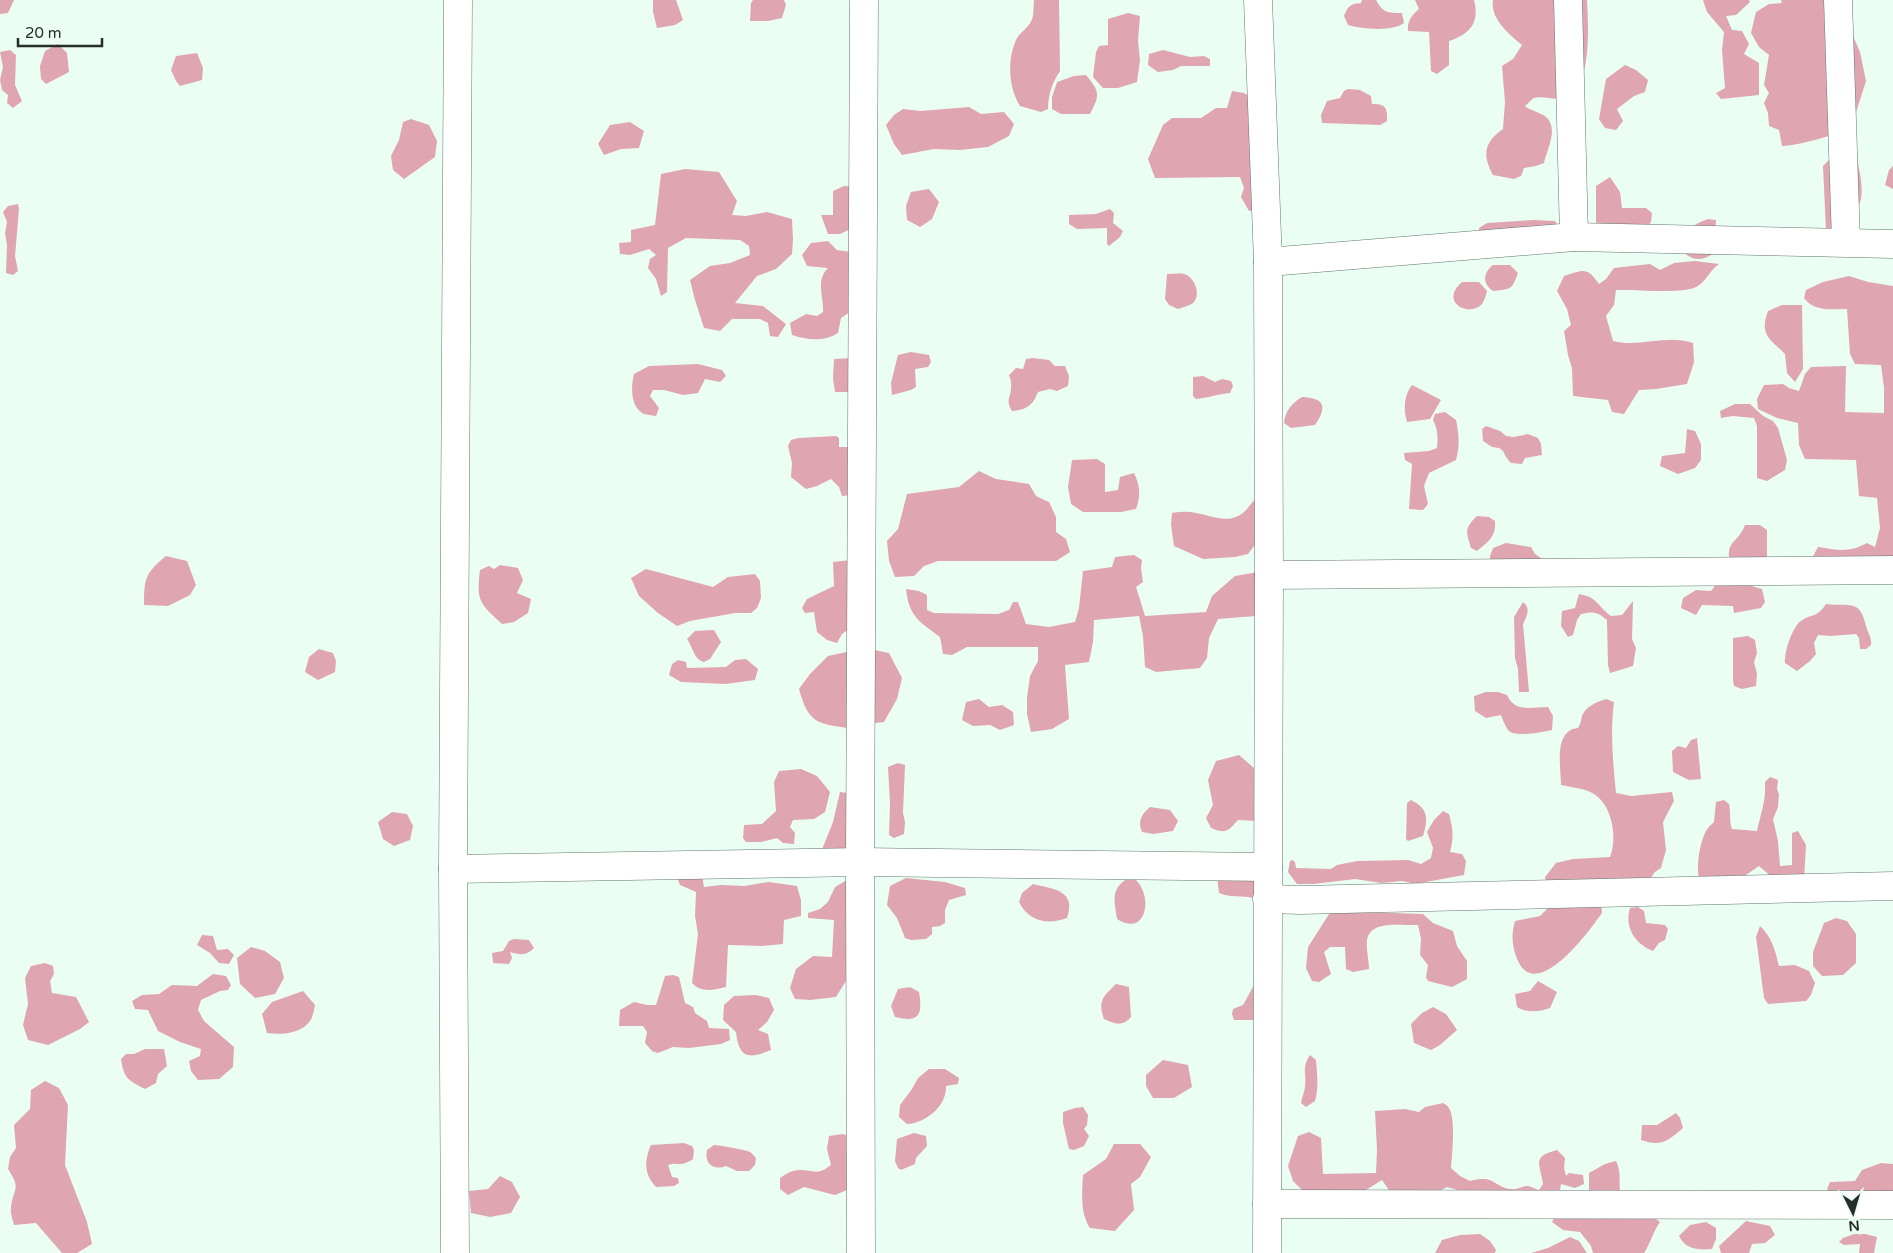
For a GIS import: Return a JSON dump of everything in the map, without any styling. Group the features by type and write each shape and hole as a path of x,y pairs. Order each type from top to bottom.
{"street":[{"path":"455,1253 453,869 458,0"},
{"path":"861,1253 860,862 864,0"},
{"path":"1258,0 1268,262 1267,1253"},
{"path":"1568,0 1574,237"},
{"path":"1838,0 1846,242"},
{"path":"1268,262 1574,237 1893,244"},
{"path":"1269,575 1893,570"},
{"path":"453,869 860,862 1268,867"},
{"path":"1268,899 1300,900 1893,886"},
{"path":"1267,1204 1893,1206"}],"shaded area":[{"path":"0,0 14,0 8,13 0,14"},
{"path":"653,0 676,0 683,20 675,25 657,28 653,12"},
{"path":"753,0 784,0 786,5 782,18 768,21 750,21 751,3"},
{"path":"1034,0 1059,0 1060,71 1051,89 1048,109 1041,112 1020,106 1013,90 1010,72 1012,54 1018,36 1032,20"},
{"path":"1362,0 1376,0 1381,8 1386,11 1402,13 1404,23 1385,29 1361,28 1348,25 1344,16 1347,10 1352,5 1361,3"},
{"path":"1415,0 1474,0 1476,15 1472,26 1463,35 1449,41 1449,65 1437,74 1431,71 1429,32 1408,31 1410,18 1419,9"},
{"path":"1493,0 1587,0 1587,54 1585,69 1580,82 1574,92 1565,98 1538,97 1525,106 1546,117 1552,127 1552,133 1544,163 1524,168 1521,176 1514,179 1493,175 1486,155 1492,139 1503,129 1505,102 1502,66 1513,59 1522,45 1497,20 1494,13"},
{"path":"1703,0 1749,0 1750,2 1736,15 1726,16 1732,30 1742,31 1749,44 1744,54 1759,63 1759,95 1721,99 1716,93 1725,88 1722,50 1724,32 1707,12"},
{"path":"1781,0 1846,0 1847,22 1860,52 1866,81 1850,131 1799,144 1782,146 1779,130 1769,126 1768,113 1764,103 1769,93 1764,85 1769,55 1759,47 1751,33 1756,12 1769,4 1782,3"},
{"path":"1128,13 1140,16 1138,41 1140,60 1137,82 1118,88 1103,88 1093,77 1096,52 1099,46 1108,45 1108,19"},
{"path":"58,44 67,53 69,72 46,84 41,79 40,66 45,51"},
{"path":"10,50 16,55 15,85 22,101 13,108 7,103 8,95 2,90 0,80 3,67 0,52"},
{"path":"1163,50 1190,57 1204,56 1210,59 1210,66 1181,66 1173,70 1158,72 1148,65 1149,54"},
{"path":"197,53 203,68 202,80 180,86 171,70 176,56"},
{"path":"1625,65 1636,70 1648,80 1645,92 1634,96 1617,109 1623,121 1616,130 1605,128 1599,119 1606,79"},
{"path":"1086,75 1097,94 1096,102 1090,114 1061,114 1052,109 1052,97 1057,82 1074,76"},
{"path":"1348,89 1360,90 1371,96 1372,104 1380,104 1385,107 1387,121 1380,125 1322,123 1321,115 1327,101 1340,98 1344,91"},
{"path":"1232,91 1244,93 1255,100 1262,209 1249,211 1241,197 1244,188 1240,177 1155,178 1148,159 1163,125 1172,118 1201,118 1216,108 1227,108"},
{"path":"969,107 981,114 1004,112 1014,124 1009,136 988,147 960,150 934,149 902,155 894,144 886,125 894,115 903,109 921,111"},
{"path":"411,119 429,125 437,141 435,157 404,179 393,170 391,156 399,140 403,122"},
{"path":"630,122 644,131 639,148 621,149 604,155 598,144 610,125"},
{"path":"1842,156 1858,163 1862,194 1857,209 1839,236 1826,231 1823,166 1831,158"},
{"path":"1893,166 1893,189 1885,185 1889,170"},
{"path":"685,169 719,172 737,201 732,215 746,216 767,212 792,219 792,254 776,269 757,276 735,303 763,306 786,324 778,337 770,336 768,323 760,319 732,319 720,331 704,328 690,280 710,266 730,263 750,255 749,246 740,240 686,238 668,248 667,292 661,296 656,279 648,268 650,259 656,255 649,249 630,255 620,254 619,243 631,242 631,230 655,225 661,174"},
{"path":"1610,177 1620,192 1622,208 1646,208 1652,213 1651,222 1647,228 1599,232 1596,222 1596,186"},
{"path":"844,186 858,187 855,227 840,234 828,234 821,215 833,215 833,191"},
{"path":"929,189 939,202 932,219 920,227 907,220 906,206 911,192"},
{"path":"18,204 15,256 18,271 13,275 6,273 7,245 5,233 7,222 3,212 8,206"},
{"path":"1110,209 1114,213 1113,223 1123,231 1120,237 1109,246 1107,244 1107,228 1077,229 1069,224 1069,215 1096,214"},
{"path":"1708,219 1716,220 1714,253 1704,258 1696,259 1687,255 1680,248 1689,229"},
{"path":"1533,220 1555,221 1560,229 1479,238 1479,228 1487,223"},
{"path":"828,241 837,250 851,252 856,308 841,318 838,333 833,336 815,339 792,335 790,323 806,314 817,316 823,312 821,284 824,273 828,268 807,266 802,255 811,243"},
{"path":"1695,261 1719,264 1701,284 1691,289 1671,291 1616,290 1614,305 1606,316 1613,341 1633,343 1673,340 1693,343 1694,362 1687,384 1639,390 1624,414 1612,412 1608,400 1573,396 1572,368 1564,331 1571,325 1567,309 1557,291 1564,276 1584,271 1591,274 1599,284 1606,279 1614,268 1650,264 1660,270 1674,263"},
{"path":"1493,265 1510,265 1518,273 1510,288 1493,291 1489,288 1485,278 1487,271"},
{"path":"1167,274 1184,274 1191,278 1197,291 1196,300 1193,303 1178,309 1169,305 1165,299"},
{"path":"1849,276 1868,282 1893,286 1893,567 1811,560 1818,547 1838,550 1855,548 1867,543 1875,547 1880,528 1877,498 1859,496 1856,460 1805,459 1799,445 1798,423 1777,418 1758,409 1757,399 1764,385 1783,384 1799,391 1805,374 1811,367 1846,366 1845,412 1884,413 1884,388 1881,365 1855,364 1850,354 1847,309 1818,308 1804,298 1806,290 1823,282"},
{"path":"1462,282 1479,282 1487,291 1481,305 1469,309 1458,306 1453,296"},
{"path":"1782,305 1802,305 1803,369 1795,382 1787,373 1785,354 1765,331 1768,311"},
{"path":"911,352 929,355 931,362 928,367 915,369 916,387 892,395 891,383 898,355"},
{"path":"853,358 852,392 835,392 833,379 834,359"},
{"path":"1026,359 1049,360 1055,366 1065,366 1069,376 1068,386 1057,391 1050,389 1038,392 1029,406 1012,411 1009,401 1011,381 1009,375 1016,368 1023,369"},
{"path":"698,364 722,370 726,376 720,382 705,379 698,393 683,395 664,390 653,390 650,396 659,408 656,416 639,411 634,401 632,390 634,374 649,366"},
{"path":"1203,376 1215,382 1222,379 1231,381 1233,386 1230,393 1196,399 1193,396 1193,377"},
{"path":"1412,385 1441,400 1430,419 1407,422 1405,402 1407,393"},
{"path":"1302,397 1319,401 1322,404 1322,413 1315,425 1291,428 1284,423 1287,411"},
{"path":"1735,404 1750,404 1763,416 1773,421 1778,428 1787,460 1785,470 1767,481 1757,478 1757,426 1754,418 1733,416 1721,418 1720,411"},
{"path":"1445,412 1456,420 1459,440 1456,460 1429,473 1424,486 1428,504 1423,510 1409,509 1412,464 1405,460 1404,453 1429,451 1437,448 1436,427 1433,420 1435,414"},
{"path":"1486,426 1500,431 1506,436 1514,437 1528,434 1538,438 1541,444 1542,455 1525,458 1522,464 1511,463 1503,451 1483,441 1482,429"},
{"path":"1687,429 1695,431 1701,444 1701,460 1695,468 1678,474 1660,466 1662,456 1685,453"},
{"path":"836,436 839,438 839,447 848,447 863,455 852,495 842,496 839,487 831,479 806,489 791,477 792,463 788,446 791,440"},
{"path":"1097,459 1105,464 1105,492 1118,490 1120,477 1134,473 1139,491 1136,509 1121,512 1083,512 1071,504 1068,487 1072,460"},
{"path":"979,471 996,479 1029,484 1036,496 1049,502 1056,517 1056,532 1066,539 1070,552 1056,561 938,561 924,566 914,576 895,577 889,561 887,541 898,529 907,494 959,487"},
{"path":"1255,499 1268,503 1257,542 1248,554 1235,557 1203,559 1174,546 1171,525 1172,513 1190,512 1228,519 1243,513"},
{"path":"1477,516 1489,517 1495,521 1495,527 1493,535 1488,542 1477,551 1471,548 1467,531"},
{"path":"1745,525 1760,525 1767,530 1767,559 1730,563 1729,550"},
{"path":"1506,543 1531,547 1535,554 1544,560 1491,570 1490,556 1493,548"},
{"path":"1134,555 1142,560 1143,582 1136,587 1145,616 1206,612 1212,596 1235,576 1258,572 1256,616 1218,619 1209,638 1207,658 1200,668 1156,672 1145,667 1143,636 1139,616 1094,620 1093,642 1089,662 1065,665 1069,719 1052,729 1031,732 1027,714 1030,676 1038,661 1038,647 967,647 952,655 943,654 940,637 916,618 907,598 906,589 919,591 927,595 927,610 934,613 998,614 1009,610 1013,602 1018,602 1026,624 1049,627 1075,622 1079,608 1083,571 1112,567 1115,557"},
{"path":"166,556 187,561 196,585 190,595 168,606 144,605 144,589 147,577 154,567"},
{"path":"860,559 853,626 842,634 837,643 827,640 817,632 814,612 805,613 802,608 807,599 834,586 833,562"},
{"path":"500,565 518,568 523,580 517,593 531,599 528,613 514,622 502,624 484,606 479,595 480,570 489,566 494,569"},
{"path":"646,569 713,587 728,577 755,574 760,581 761,598 757,608 751,613 735,613 690,621 677,626 658,613 639,596 631,578"},
{"path":"1717,583 1748,585 1762,589 1765,602 1761,608 1734,613 1733,606 1702,605 1696,615 1681,608 1683,598 1696,590 1711,591"},
{"path":"1579,594 1590,597 1611,616 1622,615 1633,601 1632,639 1636,648 1633,666 1610,673 1608,665 1607,620 1601,615 1592,612 1581,614 1577,620 1573,635 1568,637 1561,626 1562,611 1575,608"},
{"path":"1523,602 1528,609 1523,624 1529,692 1519,692 1518,669 1515,658 1514,617"},
{"path":"1826,604 1847,605 1857,608 1864,617 1871,645 1866,649 1860,649 1859,638 1856,634 1818,635 1814,643 1816,654 1797,671 1785,663 1787,647 1792,634 1801,621 1817,614"},
{"path":"714,630 721,642 710,659 704,662 701,661 696,656 687,639 695,631"},
{"path":"1748,636 1755,640 1757,653 1754,662 1757,674 1756,686 1742,689 1734,686 1733,681 1733,638"},
{"path":"865,648 889,653 902,678 897,699 884,722 858,725 853,729 817,721 807,710 799,689 810,674 828,656"},
{"path":"319,649 333,653 336,661 335,672 318,680 305,672 309,657"},
{"path":"746,659 758,669 755,680 726,684 681,682 669,675 672,664 678,660 686,662 687,668 726,667 735,660"},
{"path":"1486,692 1498,692 1507,695 1510,701 1519,707 1548,707 1553,716 1552,730 1516,734 1508,730 1501,715 1486,718 1475,711 1474,696"},
{"path":"979,699 989,707 1002,705 1013,712 1014,725 1000,730 990,725 973,726 962,720 966,702"},
{"path":"1606,699 1614,702 1612,736 1616,793 1631,796 1672,792 1674,801 1663,822 1666,850 1661,868 1655,872 1644,887 1600,894 1602,913 1586,934 1562,960 1549,969 1537,974 1526,971 1517,959 1513,940 1515,921 1540,916 1548,908 1548,892 1545,877 1556,863 1573,859 1610,857 1613,829 1608,810 1603,802 1588,791 1561,785 1560,760 1560,751 1565,735 1570,730 1578,728 1582,716 1589,707"},
{"path":"1697,738 1701,779 1689,780 1673,772 1672,751 1678,746 1686,748 1691,740"},
{"path":"1239,755 1254,768 1257,821 1238,820 1226,831 1216,830 1211,828 1206,818 1213,805 1208,780 1216,761"},
{"path":"898,763 905,765 903,813 905,822 904,834 894,838 889,835 888,767"},
{"path":"801,769 817,776 830,792 825,812 814,819 793,820 790,827 795,833 794,844 783,843 777,838 761,842 746,842 743,838 744,825 762,824 776,811 774,782 779,771"},
{"path":"1770,777 1778,780 1778,807 1773,819 1778,841 1780,866 1792,865 1792,833 1798,831 1806,845 1804,880 1773,878 1759,866 1743,877 1699,878 1698,860 1700,847 1706,831 1714,822 1716,802 1724,800 1729,804 1732,829 1757,831 1764,801 1765,782"},
{"path":"840,792 855,794 853,849 821,852 833,822"},
{"path":"1411,800 1417,803 1424,811 1426,824 1423,836 1408,841 1406,839 1407,803"},
{"path":"1150,807 1170,810 1178,821 1173,831 1153,834 1142,832 1141,818"},
{"path":"1443,811 1449,814 1451,824 1450,852 1462,854 1466,861 1464,875 1415,884 1402,881 1381,883 1355,879 1297,884 1288,872 1290,861 1292,860 1295,862 1296,868 1331,869 1337,865 1357,861 1408,860 1421,864 1431,858 1433,848 1427,832 1434,820"},
{"path":"392,812 407,814 413,826 410,840 394,846 383,839 378,822"},
{"path":"1264,872 1254,898 1219,893 1217,877"},
{"path":"676,875 702,875 704,887 721,885 744,886 769,882 797,886 801,900 801,916 784,920 783,944 762,946 728,945 726,987 712,990 699,988 692,983 698,934 695,916 696,892 680,885"},
{"path":"906,878 945,882 965,888 966,895 949,900 945,910 945,923 932,927 932,934 926,939 911,940 905,938 897,918 887,905 890,886"},
{"path":"847,880 849,901 846,907 856,909 849,976 836,997 810,1000 795,999 790,988 796,969 813,956 832,957 834,920 808,918 808,913 820,909 828,902 835,887"},
{"path":"1125,880 1136,880 1144,896 1144,913 1141,919 1135,923 1127,923 1117,919 1115,893 1120,884"},
{"path":"1033,884 1061,892 1066,896 1069,902 1067,918 1053,921 1040,920 1034,918 1023,909 1019,902 1022,893"},
{"path":"1638,907 1644,911 1646,923 1665,925 1668,929 1665,940 1659,943 1653,951 1641,944 1632,934 1629,922 1630,908"},
{"path":"1331,911 1423,914 1433,923 1453,931 1457,946 1467,961 1467,979 1452,987 1428,981 1426,977 1428,965 1420,955 1421,939 1418,925 1388,925 1374,929 1369,934 1367,944 1369,969 1353,972 1346,969 1345,947 1330,947 1324,952 1331,974 1319,982 1312,981 1306,968 1308,947"},
{"path":"1836,918 1847,921 1856,934 1856,963 1843,975 1822,976 1813,966 1813,952 1824,923"},
{"path":"1760,926 1770,939 1779,966 1795,965 1809,971 1815,983 1811,995 1806,1001 1768,1004 1764,998 1756,937"},
{"path":"202,935 213,936 217,950 228,949 234,955 229,964 219,963 210,953 197,945"},
{"path":"514,939 529,940 534,948 523,954 510,952 512,958 509,964 493,963 492,953 503,951 509,941"},
{"path":"251,947 265,951 280,962 284,978 275,994 255,998 240,984 237,958"},
{"path":"45,963 53,966 54,974 50,981 52,993 76,997 89,1022 80,1029 48,1045 28,1040 23,1025 28,1004 25,978 31,966"},
{"path":"213,974 226,976 231,985 228,990 220,991 201,1000 198,1010 204,1021 234,1047 233,1067 219,1079 198,1080 191,1071 189,1061 200,1056 201,1049 180,1042 158,1031 148,1010 135,1009 132,1001 142,995 159,994 172,985 197,986"},
{"path":"673,975 679,977 685,1003 693,1007 695,1013 707,1021 709,1028 729,1029 730,1040 721,1044 689,1048 673,1047 658,1053 652,1051 645,1043 647,1032 643,1026 619,1026 620,1010 634,1002 656,1005 665,976"},
{"path":"1538,981 1557,992 1550,1008 1533,1011 1517,1007 1515,994 1530,991"},
{"path":"1116,984 1129,987 1131,1017 1121,1023 1104,1019 1101,1007 1105,995"},
{"path":"1265,984 1258,1020 1234,1020 1233,1009 1243,1005 1254,985"},
{"path":"910,987 919,992 920,1006 918,1015 909,1019 895,1017 891,1006 898,989"},
{"path":"303,991 315,1005 310,1021 296,1031 284,1034 267,1033 262,1014 272,1002"},
{"path":"756,995 769,998 774,1010 767,1022 758,1030 768,1034 771,1050 757,1055 746,1055 737,1041 736,1032 723,1020 724,1005 734,996"},
{"path":"1433,1007 1446,1014 1457,1030 1440,1045 1431,1050 1414,1043 1411,1024 1422,1013"},
{"path":"145,1049 164,1049 167,1066 158,1074 156,1083 145,1089 125,1075 121,1059 126,1054 134,1054"},
{"path":"1310,1055 1316,1060 1317,1091 1315,1101 1306,1107 1301,1103 1305,1087 1305,1068"},
{"path":"1163,1060 1188,1065 1192,1087 1174,1098 1153,1098 1146,1086 1146,1075"},
{"path":"929,1069 945,1069 959,1078 958,1084 946,1086 943,1100 939,1107 928,1117 907,1124 899,1117 900,1105 918,1078"},
{"path":"45,1081 59,1088 68,1105 65,1165 87,1222 92,1244 77,1253 62,1253 36,1223 14,1225 11,1214 16,1185 8,1169 10,1157 16,1148 14,1125 30,1109 31,1090"},
{"path":"1443,1103 1449,1108 1452,1120 1451,1168 1460,1176 1470,1181 1478,1179 1489,1180 1505,1188 1515,1189 1530,1186 1539,1190 1543,1184 1539,1166 1540,1158 1557,1150 1565,1158 1564,1168 1566,1176 1569,1173 1583,1175 1584,1184 1575,1188 1561,1184 1559,1197 1461,1191 1447,1187 1424,1199 1392,1195 1382,1180 1350,1200 1308,1196 1293,1181 1288,1166 1298,1136 1309,1132 1321,1138 1323,1174 1376,1173 1375,1111 1405,1109 1419,1112 1425,1107"},
{"path":"1083,1107 1088,1115 1087,1125 1084,1129 1089,1136 1084,1146 1074,1150 1069,1149 1063,1123 1063,1112"},
{"path":"1676,1113 1680,1118 1683,1128 1673,1136 1659,1143 1641,1140 1642,1125 1657,1125"},
{"path":"914,1133 926,1136 927,1146 916,1158 915,1164 901,1170 895,1161 897,1139"},
{"path":"843,1134 857,1139 854,1187 835,1195 804,1187 788,1195 780,1189 780,1178 789,1172 799,1170 816,1172 831,1165 827,1149 829,1136"},
{"path":"684,1143 692,1146 694,1150 693,1159 682,1164 668,1165 672,1177 678,1178 679,1183 674,1186 656,1187 649,1177 646,1167 651,1145"},
{"path":"1114,1144 1140,1144 1151,1157 1140,1177 1131,1184 1134,1210 1115,1231 1090,1228 1083,1209 1083,1175 1106,1159"},
{"path":"714,1145 750,1152 756,1158 755,1165 749,1171 737,1171 726,1166 713,1167 708,1162 706,1155 707,1150"},
{"path":"1616,1161 1618,1164 1620,1191 1589,1194 1589,1173 1605,1164"},
{"path":"1881,1163 1893,1164 1893,1202 1838,1202 1827,1189 1830,1182 1855,1181 1862,1170"},
{"path":"500,1176 512,1182 520,1197 511,1213 490,1217 471,1213 469,1191 488,1189"},
{"path":"1646,1212 1660,1222 1644,1253 1593,1253 1591,1246 1580,1232 1563,1230 1552,1222 1554,1218"},
{"path":"1746,1221 1770,1226 1775,1235 1765,1243 1752,1244 1749,1253 1721,1253 1719,1246"},
{"path":"1706,1222 1716,1228 1716,1239 1712,1249 1689,1247 1682,1241 1679,1236 1690,1225"},
{"path":"1480,1234 1490,1241 1496,1250 1495,1253 1435,1253 1442,1240 1460,1235"},
{"path":"1854,1234 1877,1237 1874,1253 1859,1253 1860,1244 1844,1245 1839,1242 1843,1238"},
{"path":"1570,1237 1579,1241 1587,1253 1531,1253 1548,1248"}]}
